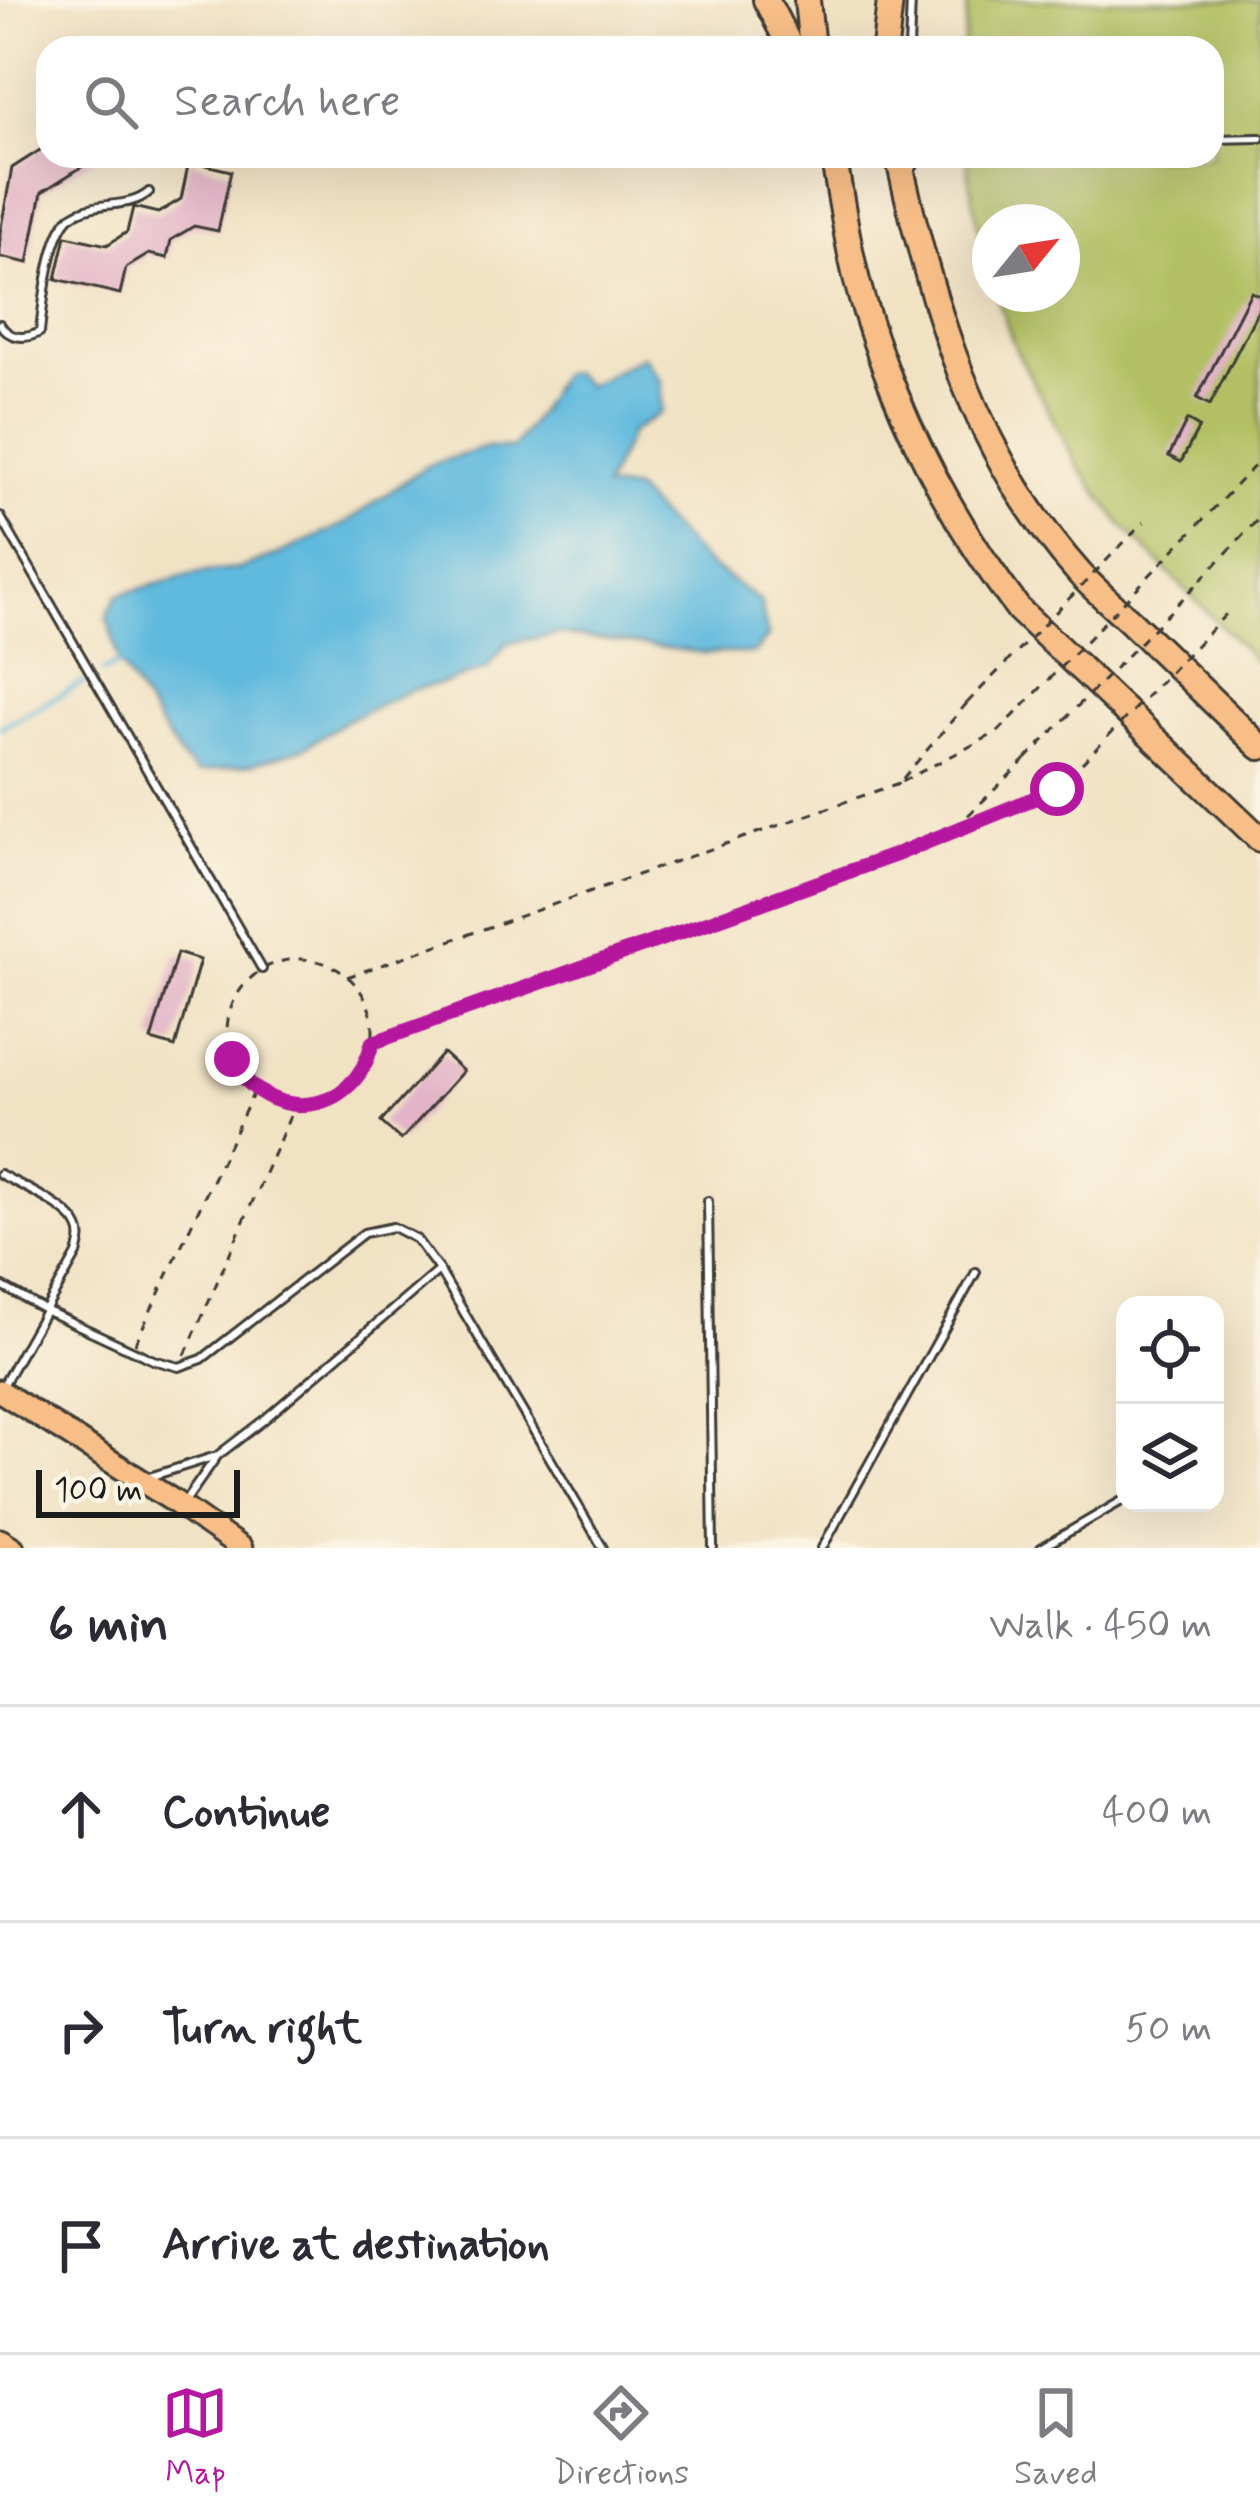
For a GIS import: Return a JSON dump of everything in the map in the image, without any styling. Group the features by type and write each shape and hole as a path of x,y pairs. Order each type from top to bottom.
{"highway":[{"path":"766,0 785,36"},
{"path":"785,0 798,36"},
{"path":"807,0 811,36"},
{"path":"886,36 890,0"},
{"path":"835,168 863,305 879,348 929,467 988,568 1019,610 1260,839"},
{"path":"901,168 924,270 958,369 1022,493 1082,575 1260,747"}],"main road":[{"path":"0,1391 241,1548"},
{"path":"0,1540 14,1548"}],"lane":[{"path":"910,36 911,0"},
{"path":"1224,139 1260,138"},
{"path":"904,184 913,168"},
{"path":"0,324 4,332 15,336 28,338 40,332 49,272 67,220 89,208 140,200 149,192"},
{"path":"0,515 262,969"},
{"path":"0,1174 68,1213 81,1237 77,1255 0,1391"},
{"path":"709,1202 712,1548"},
{"path":"0,1285 132,1351 179,1367 202,1359 364,1233 393,1228 416,1239 440,1270 603,1548"},
{"path":"181,1507 217,1456 440,1270"},
{"path":"821,1548 976,1273"},
{"path":"140,1480 217,1456"},
{"path":"1042,1548 1116,1504"}],"path":[{"path":"347,976 874,794 998,732 1260,460"},
{"path":"949,834 1260,517"},
{"path":"899,783 967,703 1144,522"},
{"path":"372,1043 949,834 1057,789 1231,609"},
{"path":"302,959 326,964 347,976 368,1007 372,1043 350,1086 319,1102 296,1105 273,1100 244,1079 232,1059 227,1024 239,990 262,969 302,959"},
{"path":"132,1351 255,1090"},
{"path":"179,1367 296,1105"}],"green space":[{"path":"968,0 1260,0 1260,666 1122,525 1079,468 1015,348 1002,312 1080,312 1080,204 974,204 968,168 1224,168 1224,36 964,36"}],"water":[{"path":"643,356 661,381 662,412 631,432 604,488 633,489 705,562 760,601 768,637 754,653 705,653 559,634 508,643 486,669 411,690 345,721 304,748 252,764 197,773 180,757 119,663 107,615 118,595 197,573 239,569 274,556 346,523 426,466 484,448 513,448 560,374 572,372 587,386"}],"building":[{"path":"36,153 36,168 80,168 42,192 28,263 0,257 12,168"},
{"path":"188,168 231,171 218,231 194,226 171,240 167,258 149,254 126,268 120,294 56,279 66,236 107,245 127,232 133,207 158,213 181,199"},
{"path":"1251,292 1260,296 1260,307 1210,405 1197,398"},
{"path":"1187,420 1199,427 1181,462 1169,456"},
{"path":"177,953 200,960 175,1047 151,1040"},
{"path":"443,1053 463,1071 401,1140 381,1122"}],"waterway":[{"path":"103,672 119,663"},
{"path":"0,728 84,682"}],"route":[{"path":"232,1059 255,1090 273,1100 296,1105 319,1102 350,1086 372,1043 895,855 1057,789"}]}
